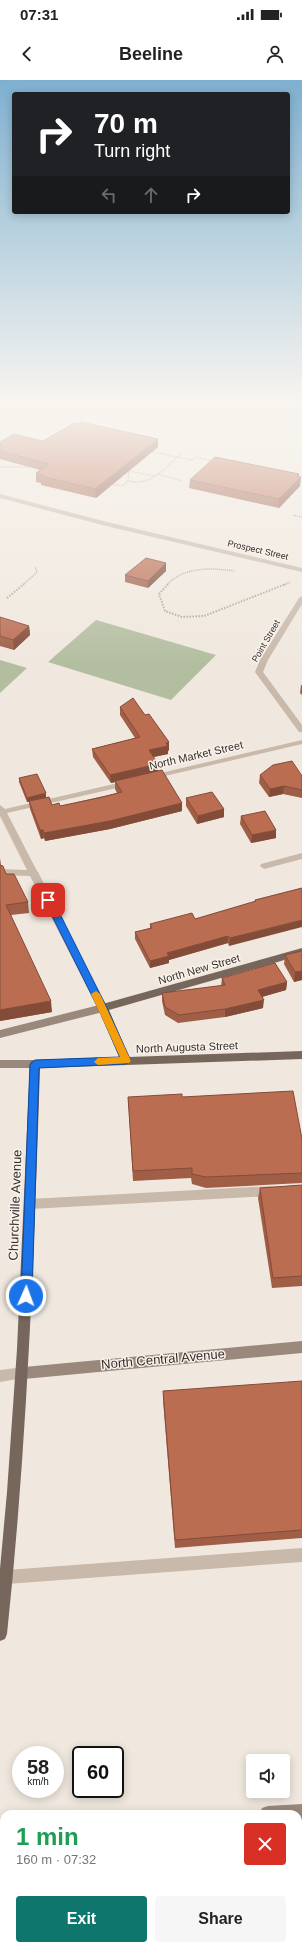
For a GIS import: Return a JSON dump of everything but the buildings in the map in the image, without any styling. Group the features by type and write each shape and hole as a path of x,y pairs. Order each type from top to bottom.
{"main road":[{"name":"North New Street","path":"102,1008 302,951"},
{"path":"102,1008 126,1061"},
{"name":"North Augusta Street","path":"35,1064 302,1055"},
{"name":"Churchville Avenue","path":"0,1634 7,1577 24,1373 35,1064"}],"street":[{"name":"Prospect Street","path":"0,496 106,524 302,570"},
{"name":"Point Street","path":"302,598 264,660 259,672 302,730"},
{"name":"North Market Street","path":"1,810 302,742"},
{"path":"1,810 35,874 102,1008"},
{"path":"264,866 302,856"},
{"path":"0,872 35,874"},
{"name":"North New Street","path":"0,1034 102,1008"},
{"name":"North Augusta Street","path":"0,1064 35,1064"},
{"path":"30,1204 286,1190"},
{"name":"North Central Avenue","path":"24,1373 302,1347"},
{"path":"0,1376 24,1373"},
{"path":"7,1577 302,1555"}],"path":[{"path":"293,515 302,517"},
{"path":"7,598 37,572 35,566"},
{"path":"236,571 214,568 197,570 175,577 159,594 165,611 182,617 204,616 290,582 284,580"}],"green space":[{"path":"96,620 216,655 171,700 48,662"},
{"path":"0,660 27,668 0,693"}],"slow traffic":[{"path":"96,994 126,1061 98,1062"}],"route":[{"path":"26,1296 35,1064 126,1061 102,1008 48,900"}]}
